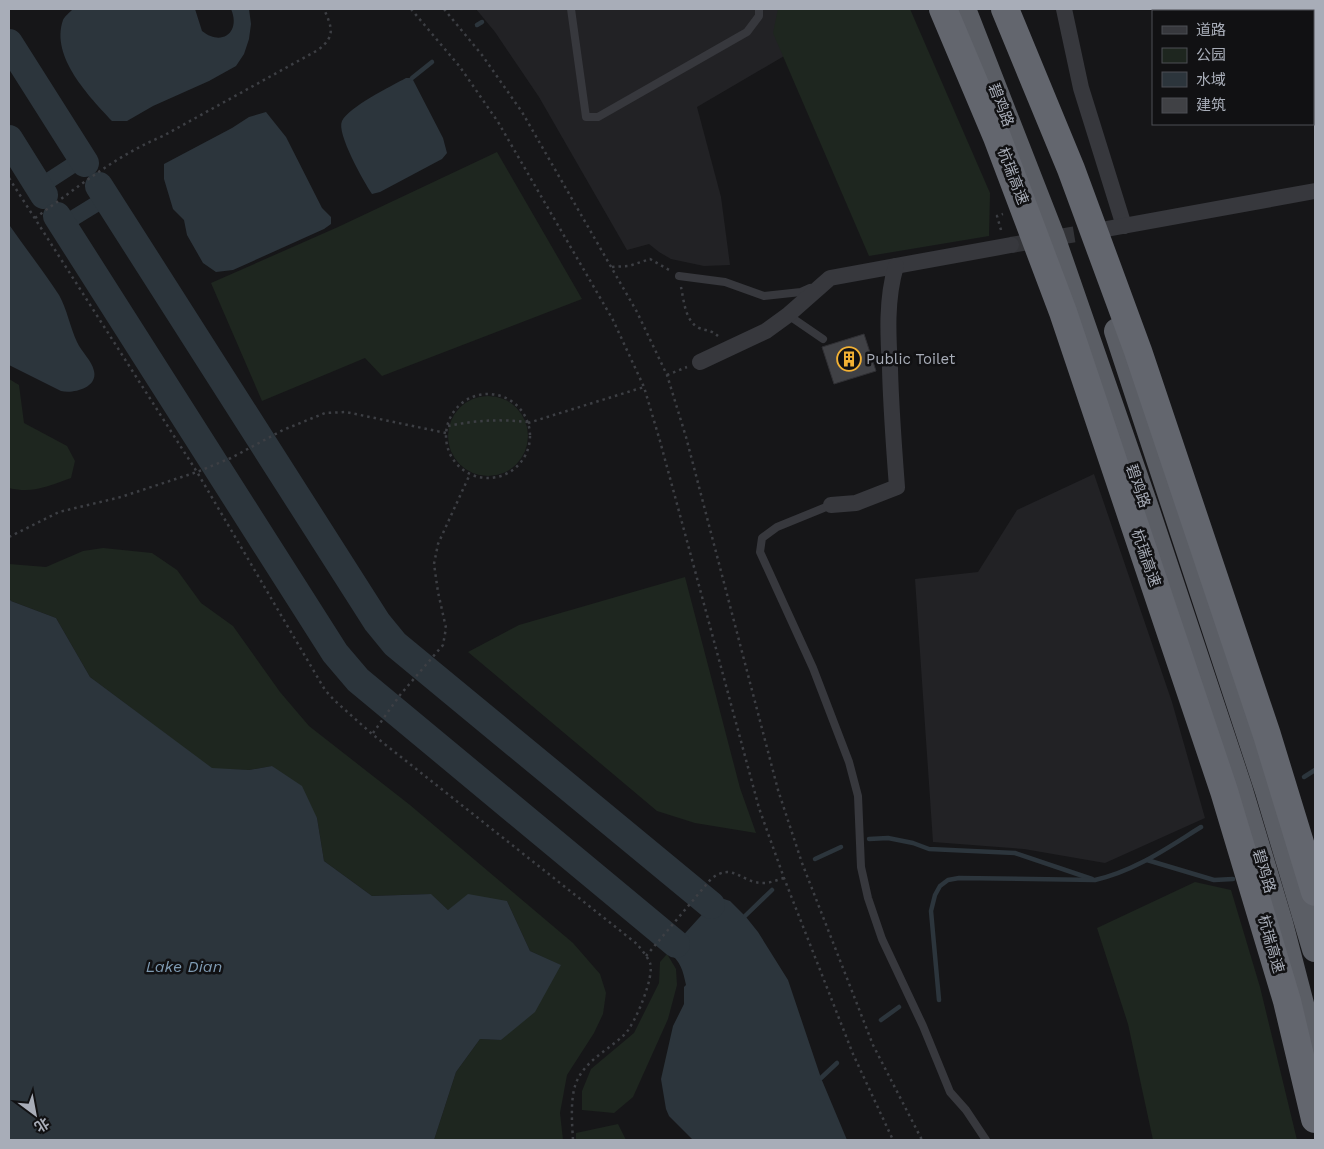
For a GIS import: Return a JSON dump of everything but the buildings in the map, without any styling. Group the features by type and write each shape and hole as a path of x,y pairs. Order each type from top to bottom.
{"highway":[{"name":"杭瑞高速","path":"943,9 998,137 1060,304 1218,772 1246,859 1287,1001 1315,1120"},
{"name":"碧鸡路","path":"963,9 1052,237 1153,530 1239,787 1280,923 1315,1058"},
{"path":"1005,9 1071,169 1138,351 1268,735 1312,906"},
{"name":"碧鸡路","path":"1019,9 1026,27 1084,232 1268,791 1312,906 1315,949"}],"street":[{"path":"1064,9 1080,88 1124,226"},
{"path":"1101,230 1315,191"},
{"path":"700,362 766,331 788,315 830,278 1008,246"},
{"path":"831,505 856,503 897,487 891,408 889,341 890,287 896,266"}],"lane":[{"path":"571,9 586,117 598,117 747,32 759,16 759,9"},
{"path":"679,276 724,282 764,296 802,292 830,278"},
{"path":"788,315 823,339"},
{"path":"831,505 777,527 762,538 760,552 813,668 849,762 858,796 861,867 868,898 882,939 923,1026 950,1092 966,1110 986,1140"}],"path":[{"path":"35,218 111,162 136,147 163,136 318,50 326,44 331,35 331,25 324,9"},
{"path":"411,9 460,67 498,122 613,320 644,387 757,799 784,878 853,1054 894,1140"},
{"path":"444,9 482,55 522,112 637,312 667,375 686,437 778,790 802,863 873,1044 922,1140"},
{"path":"9,178 197,472 325,690 372,734 637,944 646,956 650,963 650,979 631,1027 588,1064 576,1082 573,1100 573,1140"},
{"path":"1001,214 997,216 1008,246"},
{"path":"612,267 629,266 650,259 679,276 688,316 698,328 712,331 722,339"},
{"path":"667,375 700,362"},
{"path":"448,426 474,420 498,419 528,423 644,387"},
{"path":"491,394 500,395 516,404 522,411 528,423 529,447 525,456 512,470 494,478 484,478 470,474 453,459 449,451 446,433 448,426 457,408 472,397 491,394"},
{"path":"9,537 59,512 121,497 197,472 231,458 283,430 325,413 346,412 446,433"},
{"path":"372,734 400,695 443,645 446,628 434,564 438,544 470,474"},
{"path":"646,956 718,873 728,871 763,883 784,878"}],"shaded area":[{"path":"476,9 802,9 796,49 697,107 721,197 730,265 704,266 671,259 649,244 627,250 539,97 495,32"},
{"path":"1094,474 1172,702 1205,818 1105,863 1024,849 933,842 915,579 978,572 1017,510"}],"green space":[{"path":"778,9 910,9 990,193 989,236 869,256 773,33"},
{"path":"497,152 582,299 382,376 365,358 262,401 211,283 338,227"},
{"path":"9,379 19,385 24,423 67,446 75,461 71,478 33,490 9,488"},
{"path":"488,396 503,399 516,408 525,421 528,436 525,451 516,464 503,473 488,476 473,473 460,464 451,451 448,436 451,421 460,408 473,399"},
{"path":"103,548 152,553 177,570 201,603 233,626 280,692 309,726 410,805 573,943 600,974 606,993 603,1014 594,1033 567,1075 560,1113 563,1140 434,1140 456,1072 480,1039 501,1040 560,965 530,951 507,901 448,910 430,894 372,896 324,861 317,818 272,766 249,770 212,769 90,677 56,618 11,601 9,598 9,564 46,567 83,551"},
{"path":"685,577 740,788 756,833 695,823 657,811 468,652 519,625"},
{"path":"1195,882 1231,890 1260,987 1297,1140 1153,1140 1128,1024 1097,928"},
{"path":"667,954 676,969 677,985 668,1019 633,1097 614,1113 582,1110 582,1091 591,1069 634,1033 659,983 660,962"},
{"path":"618,1124 626,1140 576,1140 576,1133"}],"water":[{"path":"73,9 195,9 202,31 216,38 228,35 231,30 234,24 231,9 249,9 251,24 244,54 236,66 209,81 153,106 127,121 112,121 74,75 62,48 60,34 63,20"},
{"path":"406,78 412,78 443,138 447,153 442,159 380,192 372,194 357,169 347,146 341,127 342,121 346,115 361,103"},
{"path":"266,112 286,137 322,208 331,217 331,224 324,229 233,270 216,272 203,263 187,235 184,220 173,209 164,179 164,164 249,117"},
{"path":"10,226 59,295 77,342 93,367 94,377 92,382 84,388 72,392 61,391 9,365"},
{"name":"Lake Dian","path":"9,598 11,601 56,618 90,677 212,768 249,770 272,766 302,786 317,818 324,861 372,896 431,894 448,910 468,894 507,901 530,951 561,965 535,1012 501,1040 480,1039 456,1072 434,1140 9,1140"},
{"path":"718,897 730,901 746,917 758,932 788,980 821,1078 847,1140 693,1140 669,1116 661,1079 673,1026 684,1004 684,987 686,985 679,963 668,952"}],"waterway":[{"path":"477,25 482,22"},
{"path":"9,43 85,163"},
{"path":"412,78 432,62"},
{"path":"9,139 44,195"},
{"path":"39,187 82,159"},
{"path":"99,186 377,622 395,644 711,905"},
{"path":"62,225 106,198"},
{"path":"57,216 335,653 358,680 676,944"},
{"path":"1304,777 1315,770"},
{"path":"939,1000 931,911 935,895 940,886 948,880 959,878 1095,880 1137,865 1201,827"},
{"path":"869,839 888,838 913,843 929,849 1015,853 1092,879"},
{"path":"815,859 841,847"},
{"path":"1147,860 1214,880 1233,879"},
{"path":"745,916 772,890"},
{"path":"881,1020 899,1007"},
{"path":"821,1078 837,1063"}],"tunnel":[{"path":"1011,245 1101,230"}],"place":[{"name":"Public Toilet","path":"849,359"}]}
